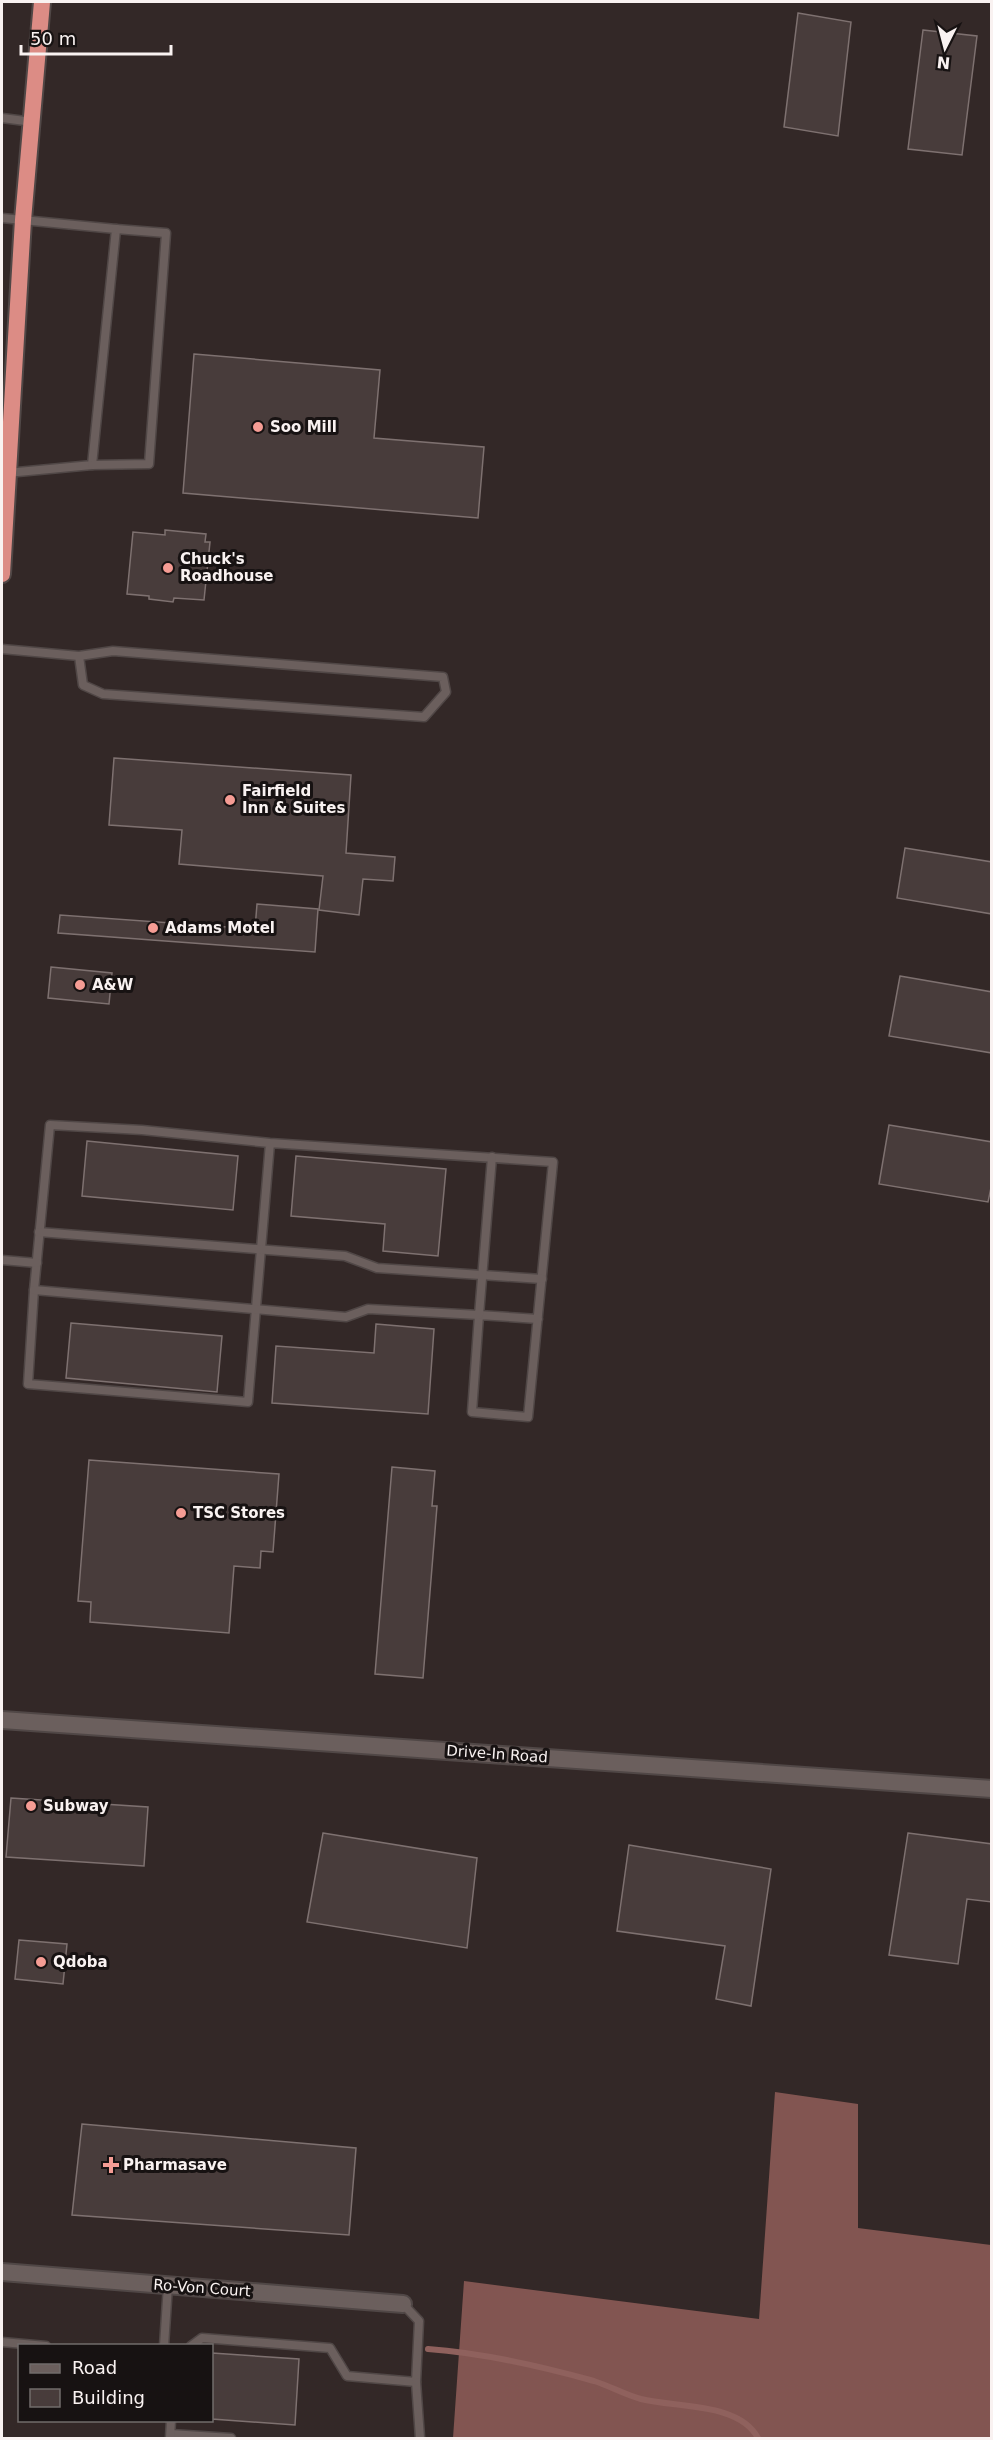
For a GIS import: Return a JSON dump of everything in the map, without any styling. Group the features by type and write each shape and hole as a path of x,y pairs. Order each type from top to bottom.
{"highway":[{"path":"2,574 12,349 42,2"}],"street":[{"name":"Drive-In Road","path":"2,1720 992,1789"},
{"name":"Ro-Von Court","path":"2,2272 402,2304"}],"lane":[{"path":"2,118 33,122"},
{"path":"2,218 166,233 149,464 92,465 5,473"},
{"path":"92,465 116,230"},
{"path":"2,649 80,656 113,651 443,677 446,692 424,717 103,694 83,685 80,656"},
{"path":"270,1143 248,1402 28,1384 34,1290 50,1125 142,1130 270,1143 492,1157 553,1162 528,1417 472,1412 492,1157"},
{"path":"39,1232 345,1256 377,1268 542,1279"},
{"path":"2,1260 37,1263"},
{"path":"34,1290 346,1317 368,1309 538,1319"},
{"path":"165,2344 168,2285"},
{"path":"402,2304 419,2321 416,2382 420,2439"},
{"path":"194,2344 202,2338 330,2348 347,2376 416,2382"},
{"path":"2,2342 24,2344"},
{"path":"170,2436 231,2439"}],"shaded area":[{"path":"775,2092 858,2104 858,2228 991,2245 991,2438 453,2438 464,2281 759,2319"}],"building":[{"path":"798,13 851,22 838,136 784,127"},
{"path":"923,30 977,36 962,155 908,149"},
{"path":"194,354 380,370 374,438 484,447 478,518 183,493"},
{"name":"Chuck's Roadhouse","path":"165,530 206,534 205,542 210,542 204,600 174,598 173,602 127,594 133,532 165,535"},
{"name":"Fairfield Inn & Suites","path":"114,758 351,775 346,853 395,857 393,881 363,879 359,915 319,910 323,876 179,864 182,830 109,825"},
{"path":"905,848 992,862 992,914 897,898"},
{"name":"Adams Motel","path":"257,904 318,909 315,952 58,933 60,915 255,929"},
{"name":"A&W","path":"51,967 112,973 109,1004 48,998"},
{"path":"900,976 992,992 992,1053 889,1036"},
{"path":"889,1125 992,1142 992,1183 988,1202 879,1184"},
{"path":"87,1141 238,1156 233,1210 82,1196"},
{"path":"296,1156 446,1169 438,1256 383,1251 385,1224 291,1216"},
{"path":"71,1323 222,1336 217,1392 66,1378"},
{"path":"376,1324 434,1329 428,1414 272,1403 276,1346 374,1353"},
{"name":"TSC Stores","path":"89,1460 279,1474 273,1552 261,1551 260,1568 234,1566 229,1633 90,1622 91,1602 78,1601"},
{"path":"392,1467 435,1471 432,1506 437,1506 423,1678 375,1674"},
{"path":"11,1798 148,1807 144,1866 6,1857"},
{"path":"323,1833 477,1858 467,1948 307,1922"},
{"path":"908,1833 992,1844 992,1902 967,1899 958,1964 889,1955"},
{"path":"629,1845 771,1869 751,2006 716,1999 725,1946 617,1931"},
{"name":"Qdoba","path":"19,1940 67,1944 63,1984 15,1979"},
{"path":"82,2124 356,2148 349,2235 72,2215"},
{"path":"213,2353 299,2359 295,2425 213,2419"}],"waterway":[{"path":"428,2349 533,2365 594,2381 641,2399 722,2412 749,2426 758,2438"}],"place":[{"name":"Soo Mill","path":"258,427"},
{"name":"Chuck's Roadhouse","path":"168,568"},
{"name":"Fairfield Inn & Suites","path":"230,800"},
{"name":"Adams Motel","path":"153,928"},
{"name":"A&W","path":"80,985"},
{"name":"TSC Stores","path":"181,1513"},
{"name":"Subway","path":"31,1806"},
{"name":"Qdoba","path":"41,1962"},
{"name":"Pharmasave","path":"111,2165"}]}
